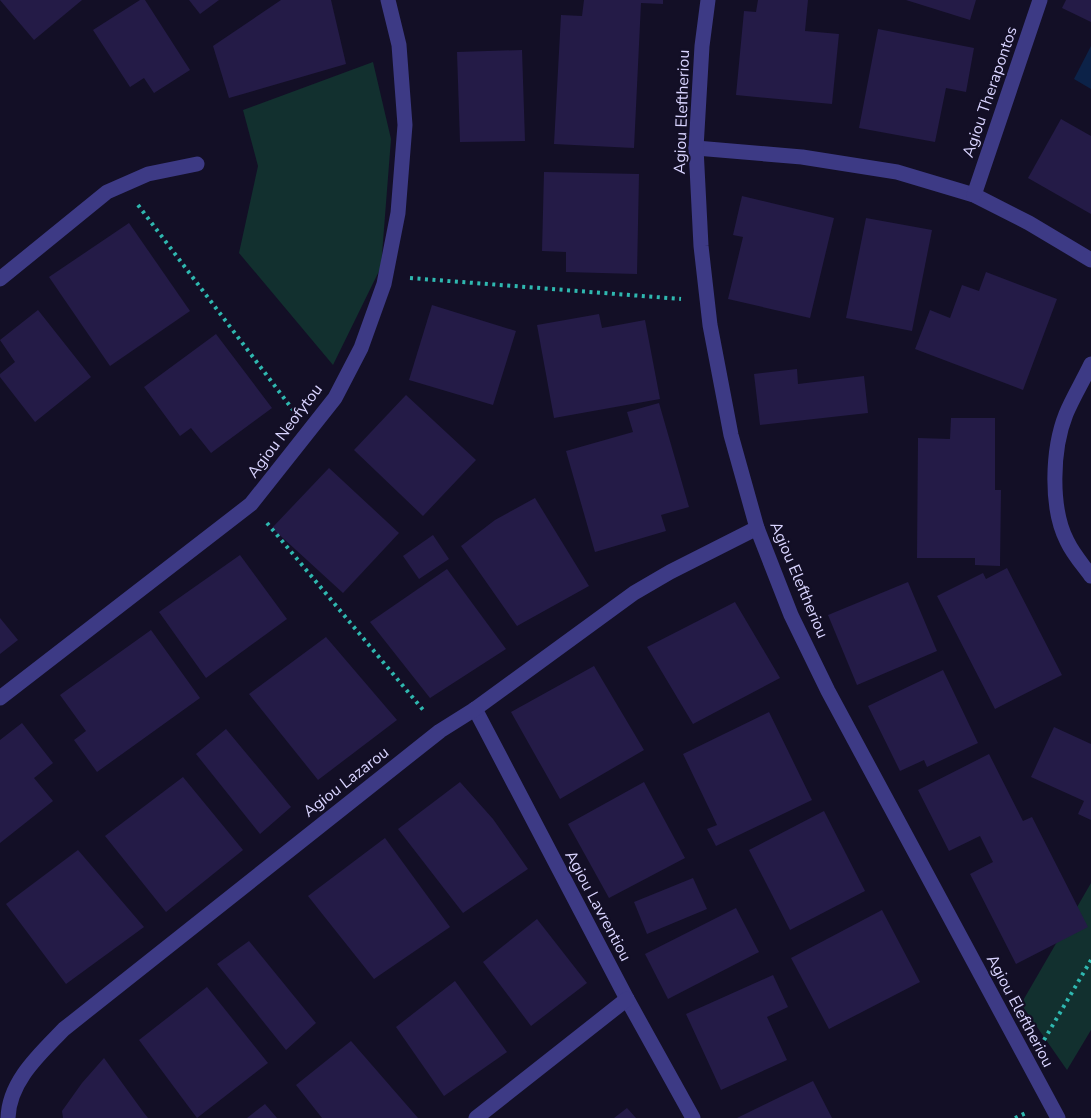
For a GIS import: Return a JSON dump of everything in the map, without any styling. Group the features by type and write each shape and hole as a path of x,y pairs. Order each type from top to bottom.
{"street":[{"name":"Agiou Neofytou","path":"0,698 251,504 335,398 361,348 386,276 398,213 405,125 399,45 388,0"},
{"name":"Agiou Eleftheriou","path":"708,0 702,45 696,148 701,246 708,302 731,435 757,528 791,615 828,691 1058,1118"},
{"name":"Agiou Therapontos","path":"974,195 1040,0"},
{"path":"696,148 843,162 897,172 974,195 1029,223 1091,260"},
{"path":"0,279 107,192 148,174 197,164"},
{"path":"1091,364 1066,415 1058,443 1056,471 1059,519 1067,542 1091,576"},
{"name":"Agiou Lazarou","path":"8,1118 15,1088 37,1057 64,1029 440,731 475,709 634,593 757,528"},
{"name":"Agiou Lavrentiou","path":"475,709 627,999 693,1118"},
{"path":"476,1118 627,999"}],"path":[{"path":"122,185 310,432"},
{"path":"386,276 708,302"},
{"path":"251,504 440,731"},
{"path":"1029,1066 1091,960"}],"green space":[{"path":"373,62 391,139 381,267 333,365 239,253 258,166 243,110"},
{"path":"1091,883 1091,1030 1067,1070 1021,1004"}],"water":[{"path":"1091,46 1091,89 1074,79"}],"building":[{"path":"0,0 82,0 34,40"},
{"path":"140,0 145,0 190,70 154,93 144,78 130,87 93,30"},
{"path":"189,0 219,0 200,14"},
{"path":"281,0 331,0 346,64 229,98 213,46"},
{"path":"584,0 663,0 663,4 641,3 634,148 554,144 561,15 582,16"},
{"path":"758,0 808,0 805,31 839,34 832,104 736,95 744,11 756,12"},
{"path":"906,0 976,0 970,20"},
{"path":"1066,0 1091,0 1091,22 1062,8"},
{"path":"878,29 974,48 966,92 946,88 935,142 859,128"},
{"path":"522,50 525,141 460,142 457,52"},
{"path":"1061,119 1091,136 1091,214 1028,178"},
{"path":"544,172 639,174 637,274 566,272 566,252 542,251"},
{"path":"742,196 834,218 810,318 728,299 743,237 733,235"},
{"path":"866,218 932,230 912,331 846,318"},
{"path":"129,223 190,311 110,366 49,277"},
{"path":"986,272 1057,299 1023,390 915,349 930,310 950,318 962,285 979,291"},
{"path":"432,305 516,331 493,405 409,380"},
{"path":"38,310 91,377 35,422 0,377 0,374 15,362 0,340"},
{"path":"599,314 602,328 645,320 660,399 554,418 537,325"},
{"path":"216,334 272,408 211,453 191,428 180,436 144,387"},
{"path":"797,369 798,384 864,376 868,413 760,425 754,374"},
{"path":"406,395 476,460 423,516 354,450"},
{"path":"659,403 689,507 661,515 666,531 595,552 566,451 633,432 627,412"},
{"path":"951,418 995,418 995,490 1001,490 1000,566 975,565 975,558 917,558 918,438 950,439"},
{"path":"329,468 399,533 343,593 272,528"},
{"path":"535,498 589,586 517,626 461,546 495,520"},
{"path":"433,535 449,559 419,579 403,556"},
{"path":"240,555 287,619 206,678 159,612"},
{"path":"1007,568 1062,675 995,709 937,596 983,573 986,579"},
{"path":"447,569 506,649 430,698 370,622"},
{"path":"908,582 937,651 857,685 828,615"},
{"path":"735,602 780,678 693,724 647,647"},
{"path":"0,618 18,640 0,654"},
{"path":"151,630 200,698 97,772 74,740 86,731 60,695"},
{"path":"326,637 397,720 318,780 249,694"},
{"path":"594,666 644,750 560,799 511,712"},
{"path":"943,670 978,743 927,767 924,760 900,771 868,706"},
{"path":"769,712 812,800 716,846 707,829 717,825 683,754"},
{"path":"22,723 53,763 34,778 53,801 0,843 0,740"},
{"path":"1054,727 1091,744 1091,820 1078,814 1084,801 1031,777"},
{"path":"226,729 291,807 260,834 196,754"},
{"path":"989,754 1023,821 1032,817 1088,927 1016,964 970,874 993,862 980,836 949,851 918,790"},
{"path":"183,777 243,850 166,912 105,836"},
{"path":"460,782 493,819 528,869 463,913 398,829"},
{"path":"644,782 685,858 609,898 568,824"},
{"path":"824,811 865,891 790,930 749,850"},
{"path":"385,838 450,927 374,979 308,896"},
{"path":"78,850 144,927 66,984 6,904"},
{"path":"693,878 707,909 647,934 634,902"},
{"path":"736,908 759,952 668,999 645,954"},
{"path":"882,910 920,982 829,1029 791,958"},
{"path":"537,919 587,983 531,1026 483,962"},
{"path":"249,941 316,1023 286,1050 217,964"},
{"path":"773,975 788,1007 767,1017 787,1060 721,1090 686,1014"},
{"path":"455,981 507,1052 444,1096 396,1027"},
{"path":"207,987 268,1063 197,1118 139,1040"},
{"path":"351,1041 418,1118 322,1118 296,1085"},
{"path":"104,1058 148,1118 63,1118 62,1111"},
{"path":"813,1081 832,1118 737,1118"},
{"path":"265,1104 277,1118 247,1118"},
{"path":"627,1108 636,1118 614,1118"}]}
